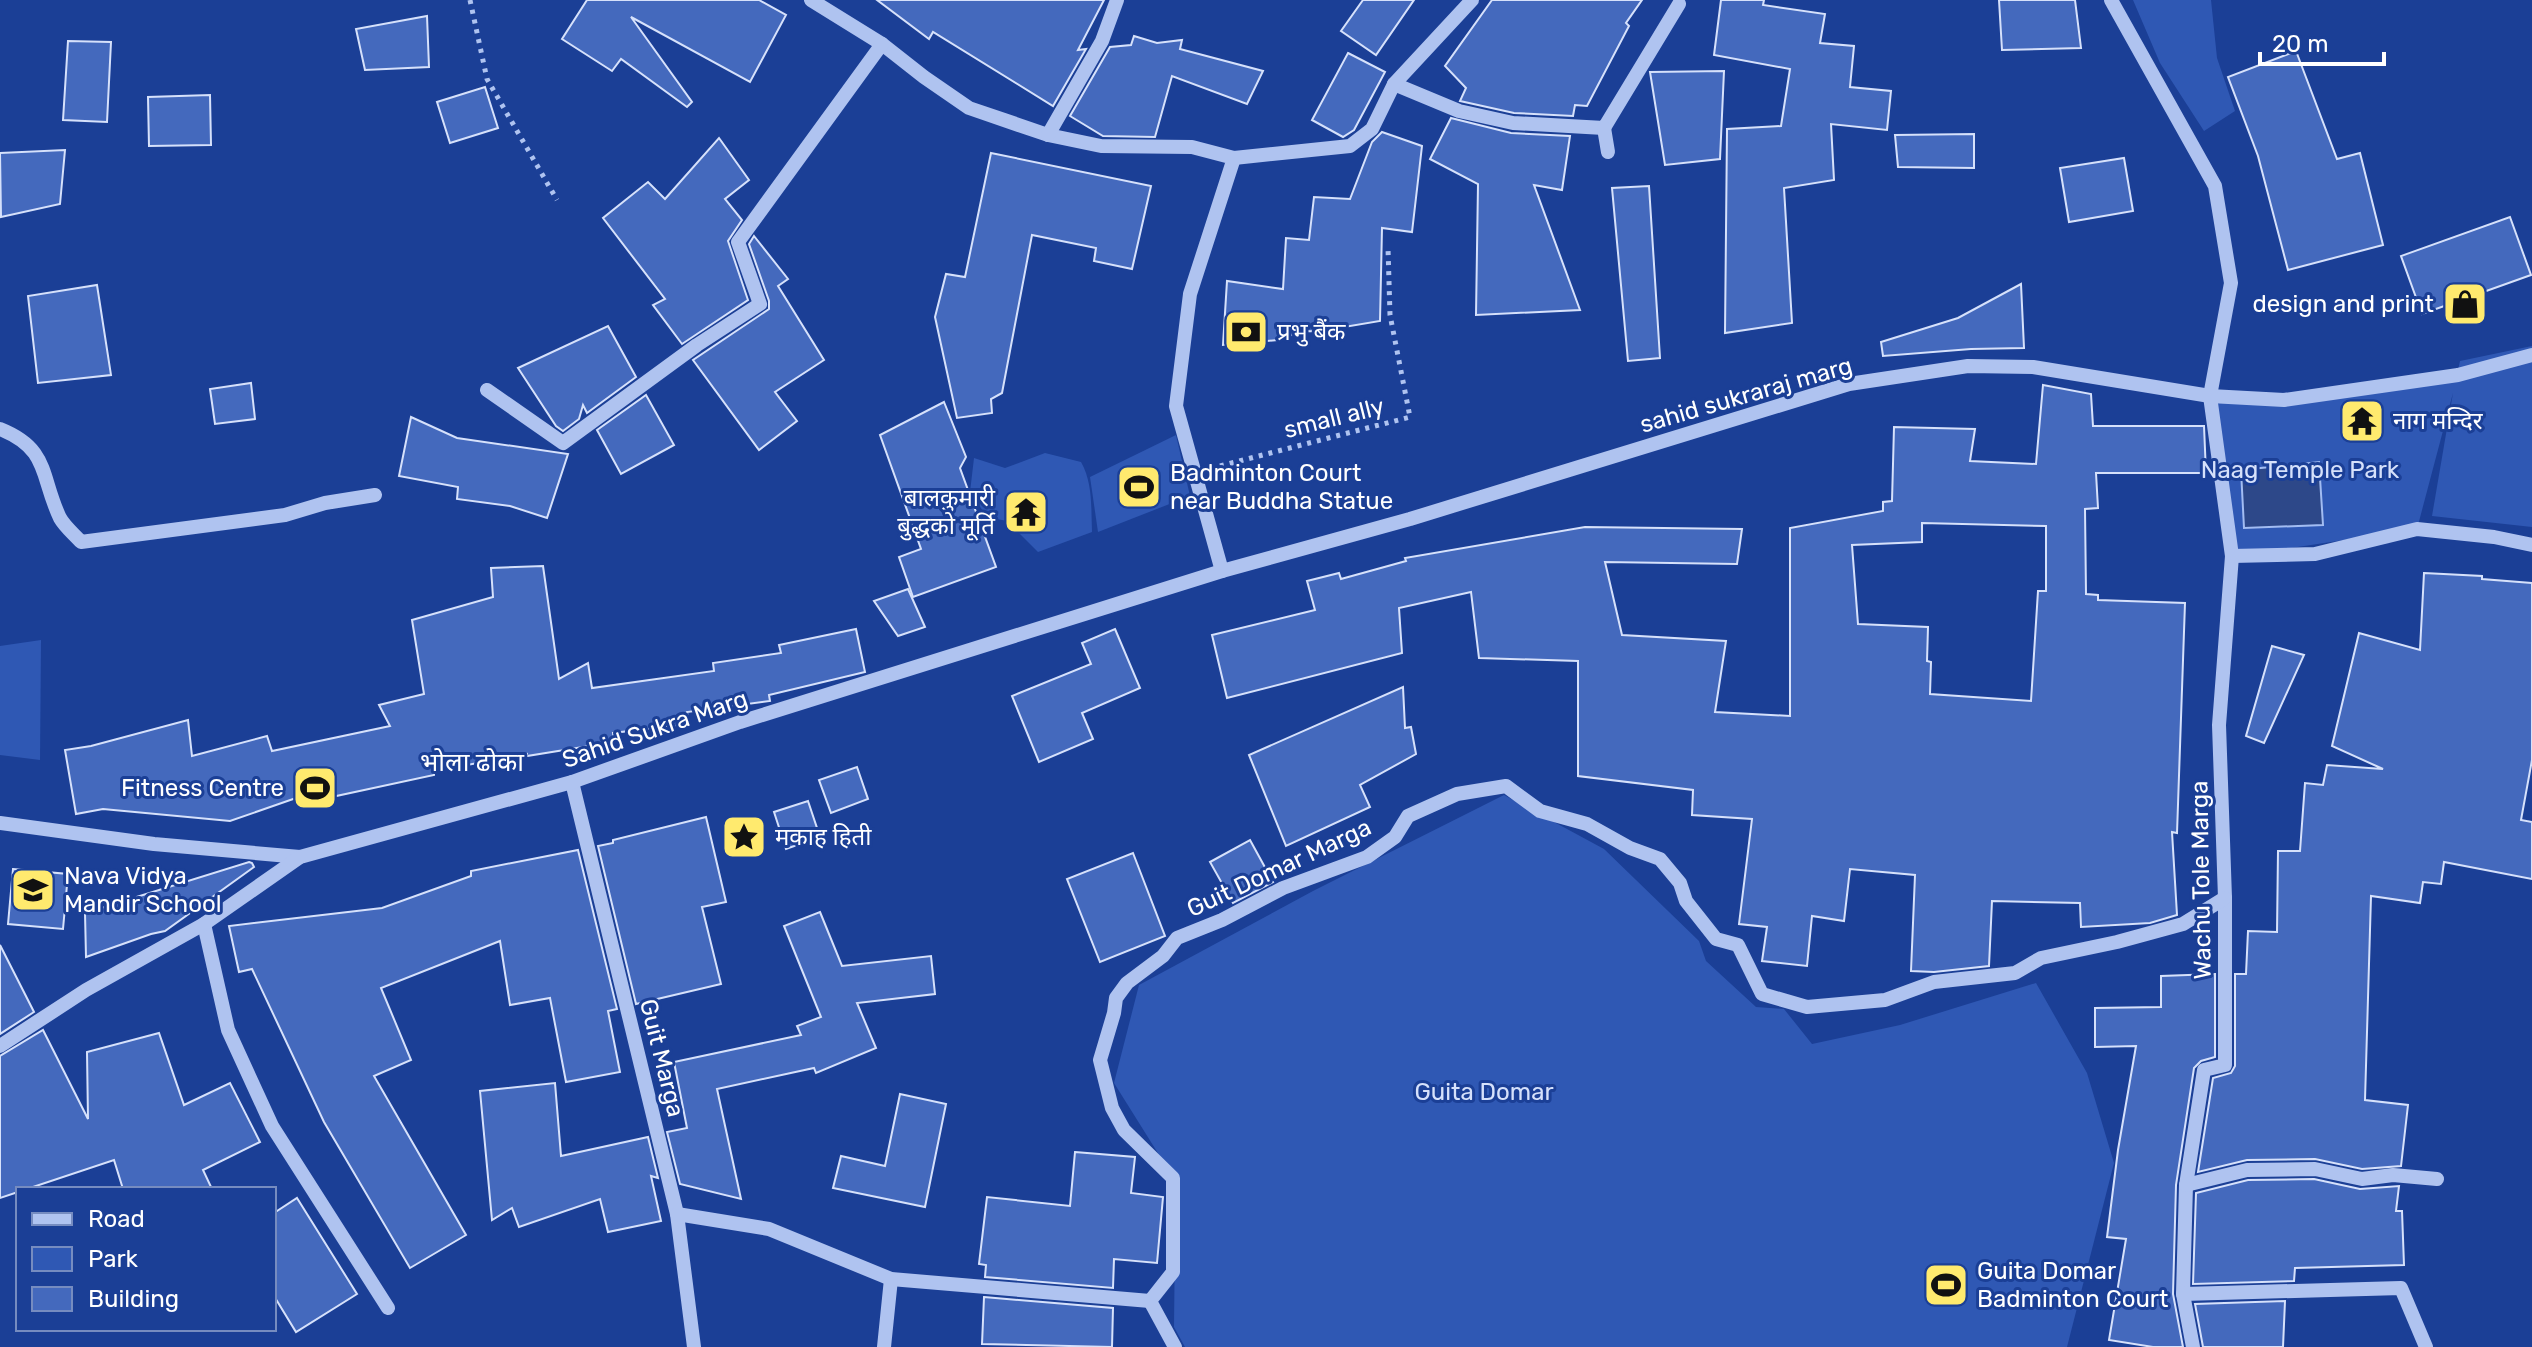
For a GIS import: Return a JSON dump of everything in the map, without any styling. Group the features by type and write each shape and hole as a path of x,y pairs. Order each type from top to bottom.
{"street":[{"path":"811,0 882,44 969,108 1048,135 1101,146 1192,147 1234,158 1350,146 1372,129 1394,84 1472,0"},
{"path":"1048,135 1102,41 1117,0"},
{"name":"Wachu Tole Marga","path":"2111,0 2215,186 2231,283 2210,396 2232,556 2219,725 2225,898 2225,1065 2204,1070 2186,1185 2183,1294 2193,1347"},
{"path":"1608,152 1604,128 1679,4"},
{"path":"487,390 563,443 697,345 760,304 738,242 882,44"},
{"path":"1394,84 1459,111 1513,123 1604,128"},
{"path":"1222,571 1176,406 1190,294 1234,158"},
{"name":"sahid sukraraj marg","path":"1222,571 1410,519 1849,384 1968,366 2033,367 2210,396 2284,400 2458,375 2532,355"},
{"path":"0,429 15,435 35,451 61,520 81,542 285,515 325,503 375,495"},
{"path":"2232,556 2315,554 2417,529 2494,537 2532,545"},
{"name":"Sahid Sukra Marg","path":"0,1046 86,990 204,924 300,857 572,782 740,722 1222,571"},
{"name":"Guit Marga","path":"572,782 677,1214 694,1347"},
{"name":"Guit Domar Marga","path":"1150,1301 1173,1272 1173,1178 1124,1130 1112,1108 1100,1060 1116,998 1127,983 1163,956 1177,938 1222,920 1283,888 1367,857 1395,837 1408,816 1457,794 1506,786 1540,811 1587,824 1630,848 1660,859 1680,883 1686,901 1716,939 1738,945 1762,994 1807,1007 1885,1000 1934,982 2015,973 2041,958 2183,924 2225,898"},
{"path":"0,823 154,844 300,857"},
{"path":"204,924 228,1030 272,1126 388,1308"},
{"path":"2186,1185 2247,1170 2315,1169 2362,1179 2393,1175 2437,1179"},
{"path":"677,1214 769,1229 891,1279 1150,1301 1175,1347"},
{"path":"884,1347 891,1279"},
{"path":"2183,1294 2401,1288 2426,1347"}],"path":[{"path":"470,0 487,79 557,200"},
{"name":"small ally","path":"1194,472 1410,417 1390,315 1388,248"}],"green space":[{"path":"2133,0 2211,0 2217,58 2235,111 2204,131 2160,63"},
{"name":"Naag Temple Park","path":"2532,346 2532,527 2432,516 2453,393 2417,529 2237,556 2212,404 2457,375 2460,361"},
{"name":"Badminton Court near Buddha Statue","path":"1176,435 1190,496 1098,532 1090,477"},
{"path":"1045,453 1081,462 1089,487 1092,532 1038,552 1007,521 987,517 970,492 974,458 1005,468"},
{"path":"41,640 40,760 0,755 0,646"},
{"name":"Guita Domar","path":"1504,795 1604,849 1699,941 1706,961 1756,1007 1784,1009 1812,1044 1900,1025 2036,983 2087,1073 2114,1163 2067,1347 1185,1347 1174,1327 1175,1236 1166,1166 1114,1083 1139,985 1313,891"}],"shaded area":[{"path":"2319,462 2323,525 2244,528 2241,470"}],"building":[{"path":"587,0 759,0 786,15 750,82 631,17 692,102 687,107 621,59 612,71 562,39"},
{"path":"877,0 1104,0 1078,50 1086,49 1053,106 933,32 929,39"},
{"path":"1363,0 1414,0 1376,55 1341,31"},
{"path":"1492,0 1642,0 1626,23 1629,26 1587,106 1575,105 1573,116 1514,113 1460,101 1466,88 1445,66"},
{"path":"1721,0 1764,0 1763,5 1825,14 1820,43 1854,46 1850,87 1891,91 1887,130 1831,124 1834,180 1784,188 1792,323 1725,333 1727,129 1781,126 1790,69 1714,55"},
{"path":"1999,0 2075,0 2081,48 2002,50"},
{"path":"427,16 429,67 365,70 356,29"},
{"path":"1134,36 1157,43 1182,40 1180,49 1263,71 1247,104 1172,76 1155,137 1103,136 1070,116 1110,47 1131,45"},
{"path":"68,41 111,42 107,122 63,120"},
{"path":"2296,51 2337,159 2360,153 2383,245 2288,270 2258,156 2228,77"},
{"path":"1348,53 1385,72 1354,130 1343,137 1312,120"},
{"path":"1724,71 1720,159 1665,165 1650,72"},
{"path":"485,87 498,128 450,143 437,102"},
{"path":"210,95 211,145 149,146 148,97"},
{"path":"1451,118 1511,133 1570,136 1562,190 1534,185 1580,310 1476,315 1478,184 1430,159"},
{"path":"1382,132 1422,146 1412,232 1382,228 1380,321 1338,328 1339,332 1302,331 1278,340 1223,345 1227,281 1283,289 1286,238 1309,240 1314,197 1350,199 1372,142"},
{"path":"1974,134 1974,168 1898,167 1895,135"},
{"path":"719,138 749,180 725,199 742,220 728,241 748,300 682,344 653,305 665,299 603,218 648,182 665,199"},
{"path":"65,150 60,204 1,217 0,153"},
{"path":"991,153 1151,186 1132,269 1094,261 1096,248 1032,235 1002,393 991,399 992,413 957,418 935,317 946,274 965,277"},
{"path":"2124,158 2133,211 2069,222 2060,168"},
{"path":"1649,186 1660,358 1628,361 1612,188"},
{"path":"2510,217 2531,275 2422,314 2401,256"},
{"path":"754,236 788,279 778,286 824,360 775,392 797,421 759,450 693,360 769,309 749,244"},
{"path":"2021,284 2024,348 1883,356 1881,342 1958,318"},
{"path":"97,285 111,375 38,383 28,296"},
{"path":"608,326 636,377 587,413 583,405 579,419 563,431 556,426 518,368"},
{"path":"251,383 255,419 215,424 210,389"},
{"path":"2043,385 2091,394 2093,426 2204,426 2206,473 2096,473 2098,508 2085,509 2086,594 2098,595 2098,600 2185,603 2177,833 2172,832 2177,915 2150,923 2081,927 2080,903 1992,901 1989,966 1934,972 1911,971 1915,875 1850,869 1844,921 1812,916 1807,966 1762,961 1767,927 1739,924 1752,819 1692,815 1693,790 1578,776 1578,661 1479,658 1471,592 1399,608 1402,653 1227,698 1212,635 1315,610 1307,581 1339,573 1341,579 1406,561 1405,558 1585,527 1742,529 1737,564 1605,562 1622,635 1726,641 1715,712 1790,716 1790,528 1883,511 1883,502 1892,501 1894,427 1975,429 1970,461 2036,464","holes":["1922,523 2046,526 2046,591 2038,591 2031,701 1930,694 1928,627 1858,624 1852,545 1922,542"]},
{"path":"646,395 674,445 621,474 597,430"},
{"path":"944,402 966,457 960,468 996,567 913,597 899,557 921,549 880,435"},
{"path":"411,417 457,438 568,454 547,518 510,506 457,499 458,487 399,476"},
{"path":"543,566 559,679 588,663 592,688 714,671 713,663 781,653 779,645 856,629 865,672 769,695 770,701 687,712 689,724 613,733 614,742 434,771 434,775 299,804 296,798 230,821 103,809 76,814 65,750 188,720 192,756 267,736 272,751 390,726 379,705 424,694 412,620 493,597 491,568"},
{"path":"2424,573 2532,583 2532,760 2521,820 2532,822 2532,879 2444,862 2441,884 2423,882 2420,903 2371,896 2365,1100 2408,1105 2401,1166 2362,1169 2315,1159 2247,1160 2198,1172 2213,1078 2231,1073 2235,1066 2235,974 2246,974 2248,931 2277,932 2278,851 2300,851 2305,783 2323,785 2327,765 2383,769 2332,746 2359,633 2420,650"},
{"path":"908,589 925,627 898,636 874,601"},
{"path":"1115,629 1140,688 1082,713 1093,739 1039,762 1012,696 1091,664 1082,643"},
{"path":"2272,646 2304,655 2264,743 2246,736"},
{"path":"1403,687 1405,728 1411,727 1416,754 1360,785 1370,807 1286,846 1249,755"},
{"path":"857,767 868,799 831,813 819,780"},
{"path":"808,801 820,837 786,849 774,812"},
{"path":"706,817 726,902 702,907 721,984 636,1004 598,846"},
{"path":"1250,840 1273,882 1233,903 1210,862"},
{"path":"578,850 617,1009 608,1011 620,1072 566,1082 550,998 510,1005 500,941 381,988 411,1060 374,1076 466,1235 410,1268 324,1122 252,969 239,972 229,926 382,908 471,876 471,871"},
{"path":"1133,853 1165,936 1100,962 1067,879"},
{"path":"249,862 254,867 165,931 86,957 85,913"},
{"path":"13,869 68,874 63,929 8,924"},
{"path":"820,912 842,966 931,956 935,994 857,1003 876,1048 816,1073 814,1068 717,1089 741,1199 680,1184 667,1132 687,1128 674,1062 801,1035 797,1026 821,1017 784,926"},
{"path":"0,945 34,1012 0,1034"},
{"path":"2215,974 2215,1057 2201,1061 2194,1068 2176,1185 2173,1294 2183,1347 2153,1347 2109,1340 2126,1239 2107,1237 2136,1046 2095,1047 2095,1008 2161,1007 2161,976"},
{"path":"43,1030 88,1119 87,1052 159,1033 184,1105 230,1083 260,1142 203,1170 211,1187 122,1187 114,1160 33,1187 16,1187 16,1193 0,1198 0,1056"},
{"path":"555,1083 561,1156 648,1137 658,1178 651,1176 661,1221 608,1232 600,1199 519,1227 512,1208 492,1220 480,1091"},
{"path":"900,1094 946,1104 925,1207 833,1188 841,1156 885,1166"},
{"path":"1075,1152 1135,1157 1131,1193 1163,1197 1157,1263 1114,1259 1113,1288 985,1277 986,1265 979,1264 987,1197 1070,1206"},
{"path":"2314,1179 2360,1189 2399,1186 2396,1211 2402,1211 2404,1265 2295,1268 2294,1281 2193,1284 2196,1193 2248,1180"},
{"path":"297,1198 357,1294 296,1332 276,1299 276,1212"},
{"path":"984,1297 1113,1308 1112,1347 982,1344"},
{"path":"2285,1301 2283,1347 2203,1347 2195,1304"}],"place":[{"name":"design and print","path":"2465,304"},
{"name":"प्रभु बैंक","path":"1246,332"},
{"name":"नाग मन्दिर","path":"2362,421"},
{"name":"Badminton Court near Buddha Statue","path":"1139,487"},
{"name":"बालकुमारी बुद्धको मूर्ति","path":"1026,512"},
{"name":"Fitness Centre","path":"315,788"},
{"name":"मकाह हिती","path":"744,837"},
{"name":"Nava Vidya Mandir School","path":"33,890"},
{"name":"Guita Domar Badminton Court","path":"1946,1285"}],"district":[{"name":"भोला ढोका","path":"472,762"}]}
